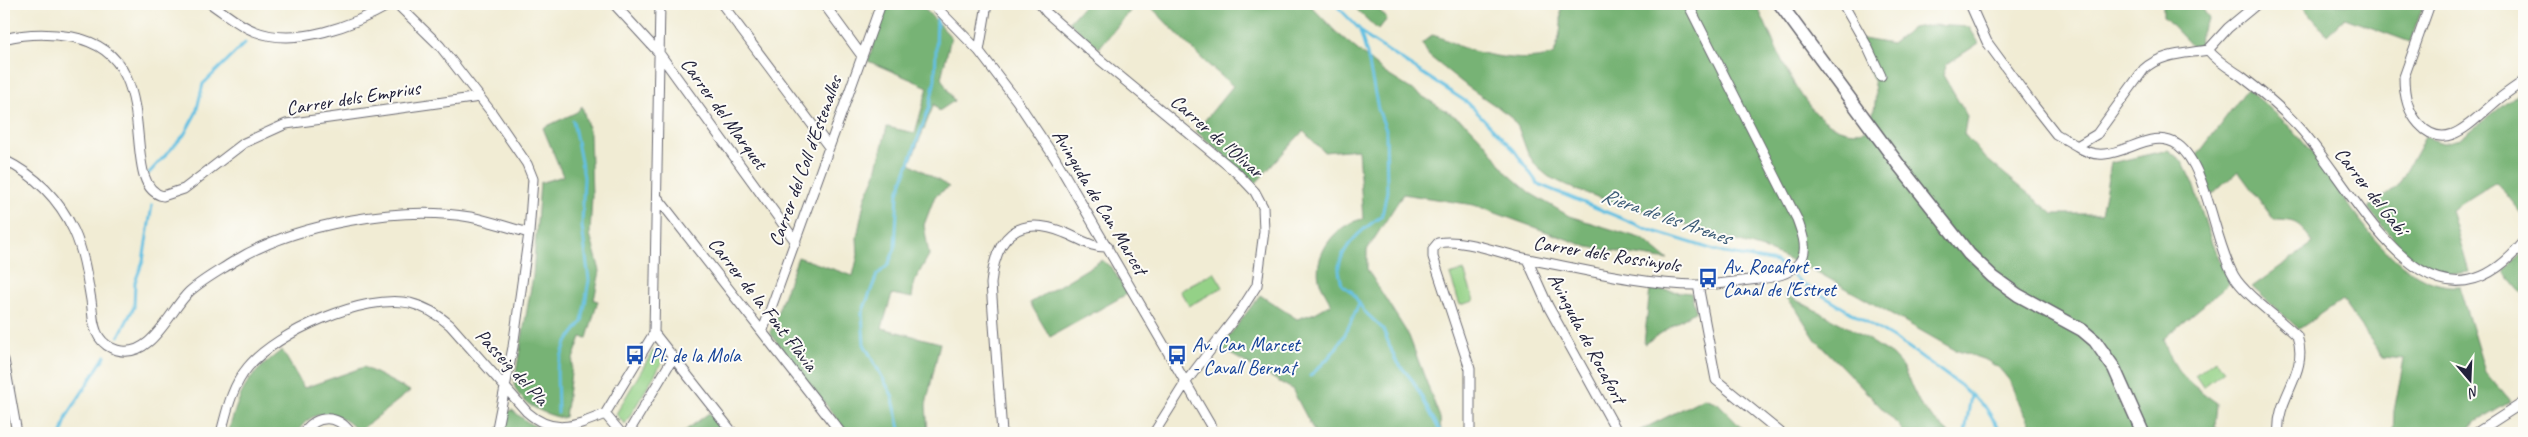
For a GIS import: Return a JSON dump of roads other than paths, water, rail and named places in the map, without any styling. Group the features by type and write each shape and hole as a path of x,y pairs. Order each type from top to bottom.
{"street":[{"path":"211,4 244,27 256,32 292,35 322,32 348,24 391,4"},
{"path":"397,4 440,46 480,97 527,164 533,180 529,233 506,389 496,433"},
{"name":"Carrer del Marquet","path":"614,4 659,53 796,242"},
{"path":"621,433 605,414 654,333 660,4"},
{"path":"722,4 829,147"},
{"path":"824,4 862,56"},
{"name":"Carrer del Coll d'Estenalles","path":"763,330 881,4"},
{"name":"Avinguda de Can Marcet","path":"933,4 979,51 1038,134 1108,247 1215,433"},
{"path":"979,51 988,4"},
{"name":"Carrer de l'Olivar","path":"1040,4 1047,13 1099,59 1237,173 1255,192 1263,207 1264,231 1257,285 1242,310 1186,382 1154,433"},
{"name":"Carrer dels Rossinyols","path":"1470,433 1470,369 1437,270 1433,249 1438,243 1444,242 1527,259 1666,283 1698,285 1764,278 1788,272 1800,262 1804,254 1804,241 1793,209 1688,4"},
{"path":"1780,4 1898,164 1969,254 1993,277 2018,295 2082,330 2095,341 2114,368 2143,433"},
{"path":"1843,4 1867,46 1881,76"},
{"path":"1970,4 1987,42 2056,134 2092,155 2106,155 2157,139 2178,145 2188,154 2200,177 2220,244 2235,279 2297,336 2301,347 2301,359 2280,415 2279,433"},
{"path":"2077,146 2097,134 2144,69 2153,61 2165,56 2208,50 2228,28 2257,4"},
{"path":"2430,4 2404,77 2404,88 2410,112 2422,128 2438,136 2449,136 2460,132 2524,81"},
{"name":"Carrer dels Emprius","path":"4,39 37,33 62,35 95,44 114,58 133,90 144,177 152,190 163,196 168,196 184,189 244,143 286,124 480,97"},
{"name":"Carrer del Gabí","path":"2208,50 2221,63 2265,96 2299,127 2372,224 2393,249 2416,269 2443,279 2472,279 2504,264 2524,242"},
{"path":"4,160 31,176 59,205 74,232 81,251 96,332 105,344 124,351 148,343 178,304 198,285 253,250 288,236 365,219 433,214 470,217 529,233"},
{"name":"Carrer de la Font Flàvia","path":"657,197 763,330 841,433"},
{"path":"1002,433 991,284 993,262 1000,245 1016,231 1035,227 1060,231 1092,246 1108,247"},
{"name":"Avinguda de Rocafort","path":"1527,259 1548,306 1618,433"},
{"path":"1698,285 1716,380 1781,433"},
{"name":"Passeig del Pla","path":"221,433 236,386 248,366 260,354 311,324 356,308 381,302 409,303 436,313 450,325 506,389 539,423 565,427 605,414"},
{"path":"654,333 732,433"},
{"path":"628,433 673,358"},
{"path":"4,360 17,433"},
{"path":"2476,433 2524,402"},
{"path":"303,433 309,424 323,418 338,420 351,433"}],"waterway":[{"name":"Riera de les Arenes","path":"1335,4 1368,38 1468,103 1514,150 1538,184 1650,230 1724,253 1776,262 1805,285 1908,347 1960,385 1986,408 2002,433"},
{"path":"901,433 892,395 864,344 862,313 877,275 888,265 895,249 898,193 929,108 935,80 937,18"},
{"path":"1360,31 1367,54 1378,109 1386,130 1387,191 1382,216 1369,225 1350,243 1341,258 1339,273 1342,285 1352,292 1364,311 1383,329 1395,359 1413,381 1441,433"},
{"path":"149,173 184,135 196,113 203,84 245,43"},
{"path":"558,413 557,369 566,343 582,322 589,280 582,226 584,177 573,121"},
{"path":"119,336 134,307 135,282 143,261 152,205"},
{"path":"1310,376 1340,343 1359,303"},
{"path":"62,433 67,416 105,356"},
{"path":"1965,433 1971,395"}],"place":[{"name":"Av. Rocafort - Canal de l'Estret","path":"1708,278"},
{"name":"Pl. de la Mola","path":"635,355"},
{"name":"Av. Can Marcet - Cavall Bernat","path":"1177,355"}]}
